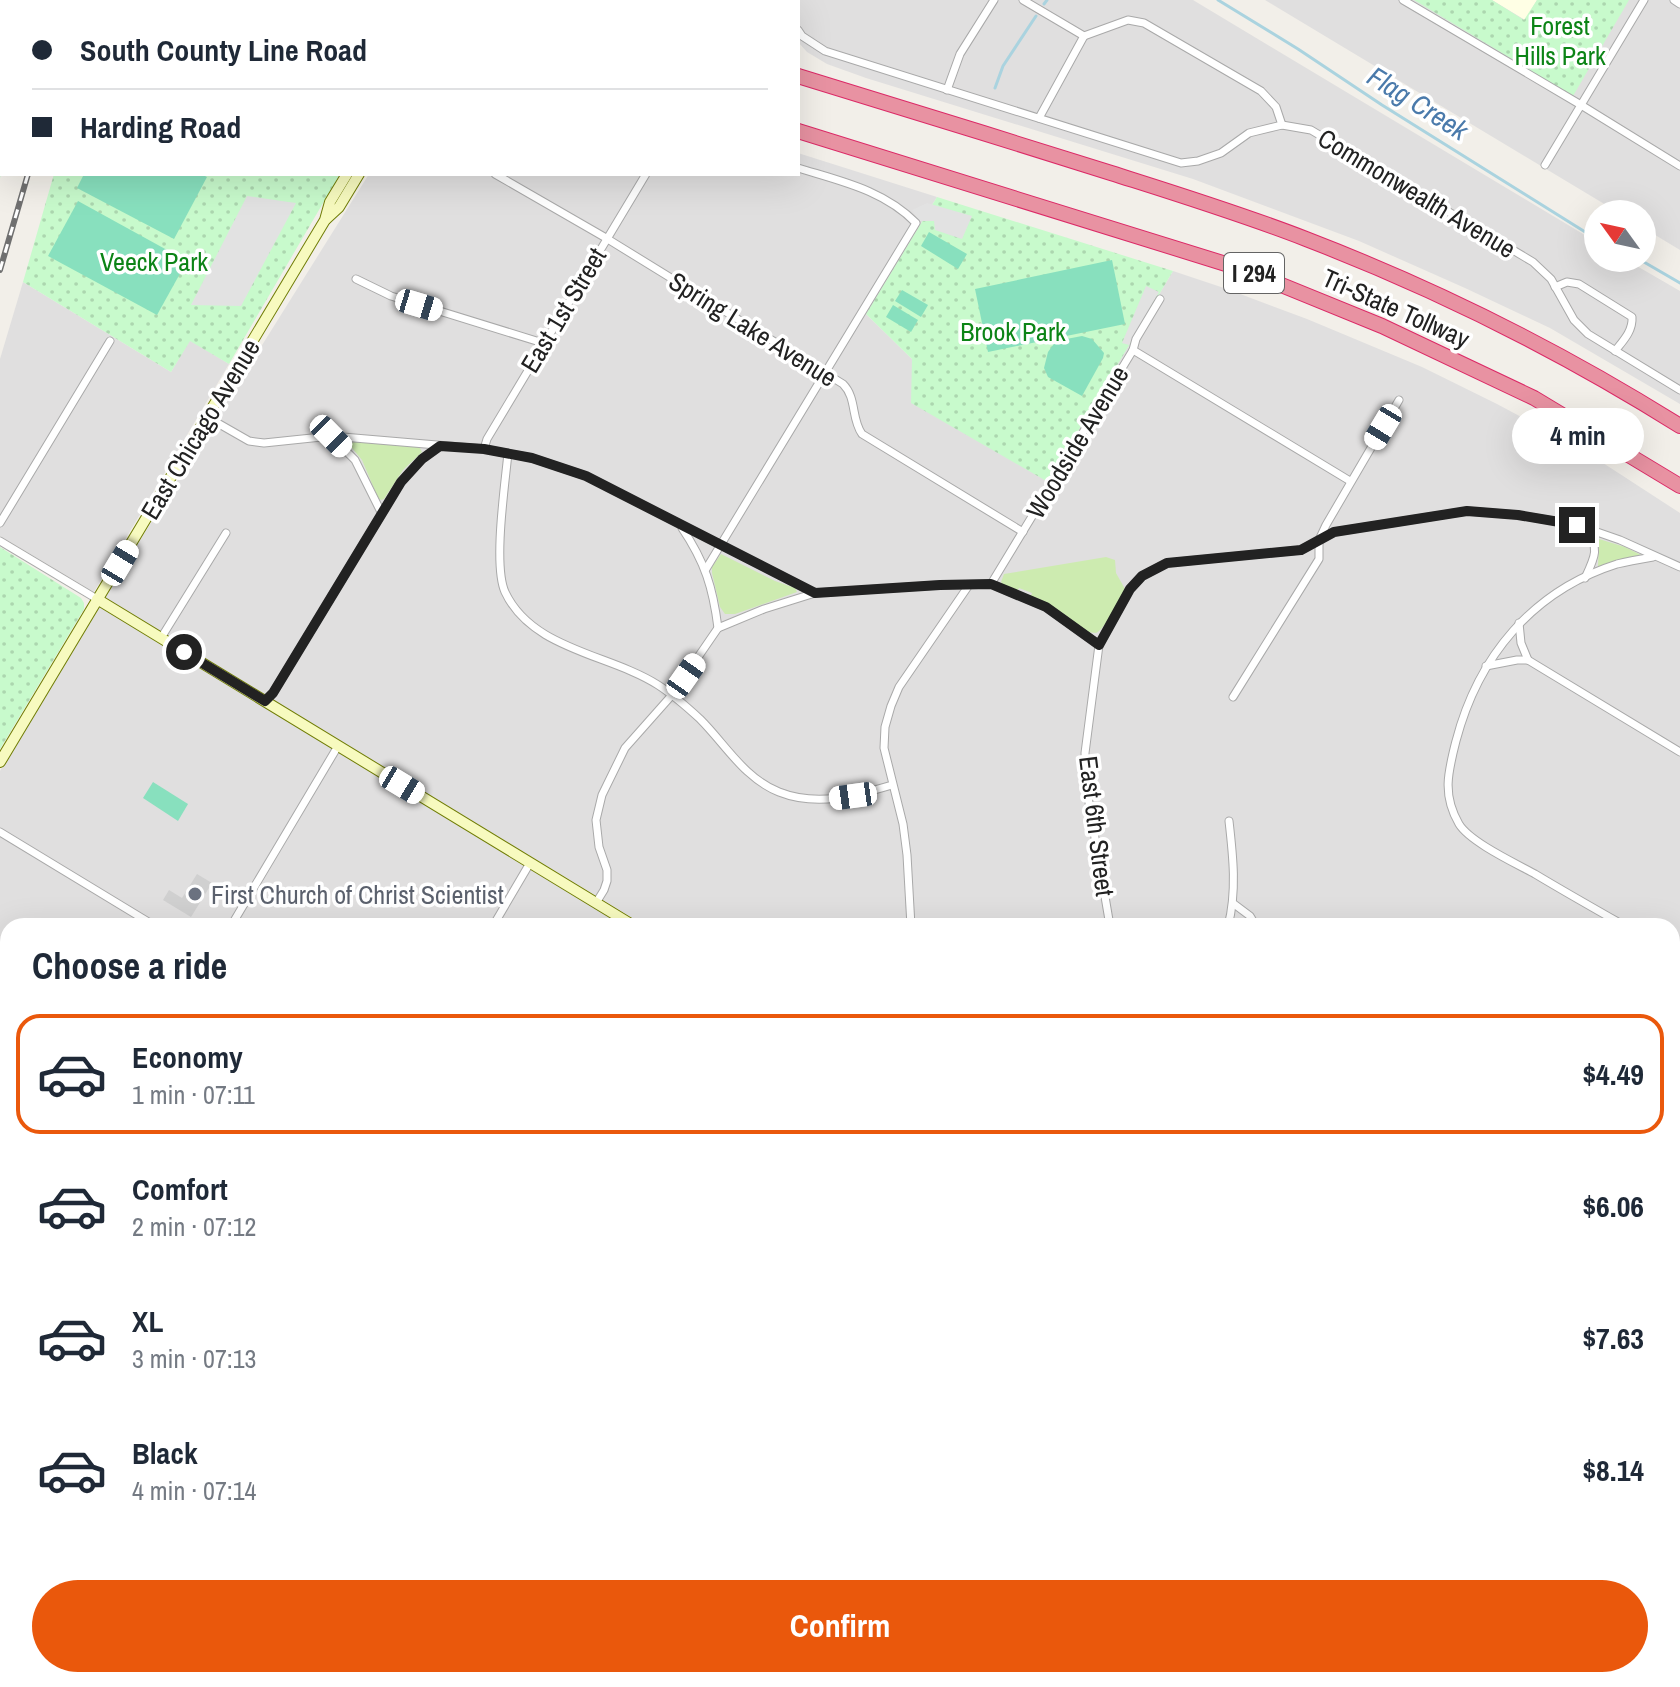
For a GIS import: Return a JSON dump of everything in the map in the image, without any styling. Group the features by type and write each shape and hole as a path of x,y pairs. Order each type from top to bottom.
{"highway":[{"name":"Tri-State Tollway","path":"800,77 1185,196 1307,239 1436,294 1507,329 1680,426"},
{"name":"Tri-State Tollway","path":"800,132 1256,274 1382,326 1534,398 1680,486"}],"main road":[{"name":"East Chicago Avenue","path":"0,762 325,220 330,202 346,176"},
{"name":"East Chicago Avenue","path":"325,220 339,207 358,176"},
{"path":"97,599 621,918"}],"street":[{"path":"947,90 960,54 994,0"},
{"path":"1023,0 1084,36"},
{"path":"1403,0 1680,166"},
{"path":"1545,165 1644,0"},
{"path":"1674,0 1680,4"},
{"path":"1039,118 1084,36 1128,20 1144,23 1261,91 1276,107 1282,125"},
{"name":"Commonwealth Avenue","path":"800,33 825,51 1181,163 1221,153 1249,133 1282,125 1311,130 1533,262 1551,279 1574,320 1588,334 1680,390"},
{"path":"706,569 916,223 904,210 870,190 800,169"},
{"name":"Spring Lake Avenue","path":"498,176 825,372 849,390 858,430 862,434 1023,532"},
{"name":"East 1st Street","path":"484,449 543,343 645,176"},
{"path":"356,279 391,296 543,343"},
{"path":"1555,287 1567,282 1579,284 1632,317 1627,335 1615,351"},
{"name":"Woodside Avenue","path":"991,584 1133,350 1136,339 1160,299"},
{"path":"0,523 110,341"},
{"path":"1133,350 1350,481"},
{"path":"1233,697 1319,559 1319,540 1399,400"},
{"path":"207,417 249,441 264,443 331,436 484,449 532,458 586,476 815,593"},
{"path":"331,436 355,460 381,512"},
{"path":"265,701 273,693 401,482 422,459 440,446"},
{"path":"508,453 501,578 506,593 536,628 554,639 639,674 672,695 700,720 746,772 779,792 813,800 834,799 892,785"},
{"path":"1319,540 1334,532 1467,511 1518,515 1585,528 1680,567"},
{"path":"681,526 706,569 718,628"},
{"path":"1585,528 1595,545 1585,578"},
{"path":"161,638 226,533"},
{"name":"East 6th Street","path":"1109,918 1086,785 1085,753 1099,645 1130,589 1142,576 1167,563 1301,550 1319,540"},
{"path":"0,541 97,599"},
{"path":"1611,918 1483,845 1461,827 1449,803 1447,772 1461,720 1474,688 1486,666 1519,623 1542,603 1585,578 1617,565 1655,556"},
{"path":"596,903 607,881 596,820 602,795 625,748 672,695 718,628 815,593 991,584 1046,607 1099,645"},
{"path":"911,918 903,824 884,748 885,727 899,687 969,585"},
{"path":"1519,623 1521,643 1528,660"},
{"path":"1486,666 1528,660 1680,752"},
{"path":"236,918 338,746"},
{"path":"1229,821 1234,904 1230,918"},
{"path":"0,832 142,918"},
{"path":"498,918 530,863"},
{"path":"1234,904 1251,918"}],"shaded area":[{"path":"800,0 1193,0 1584,235 1584,272 1647,272 1680,291 1680,404 1550,328 1359,241 1193,179 827,64 800,44"},
{"path":"1265,0 1680,0 1680,250 1656,235 1656,200 1598,200"},
{"path":"1492,0 1537,0 1525,20"},
{"path":"800,154 937,197 866,314 1047,482 1173,271 1307,319 1422,367 1583,450 1680,513 1680,918 633,918 104,598 368,176 800,176"},
{"path":"247,196 296,203 241,306 191,305"},
{"path":"927,203 972,216 962,239 935,230 934,221 919,221 912,210"},
{"path":"23,282 171,372 190,340 229,364 94,592 0,536 0,359"},
{"path":"1146,286 1159,292 1129,345 1122,343"},
{"path":"98,606 611,918 0,918 0,771"},
{"name":"First Church of Christ Scientist","path":"197,874 212,883 191,917 163,900 169,890 182,898"}],"green space":[{"name":"Forest Hills Park","path":"1414,0 1492,0 1524,20 1537,0 1629,0 1573,96"},
{"name":"Veeck Park","path":"53,176 339,176 229,364 190,341 171,372 23,282"},
{"path":"83,176 207,177 174,239 77,188"},
{"name":"Brook Park","path":"937,197 1173,271 1048,482 911,403 912,359 866,314"},
{"path":"78,201 187,261 157,315 48,256"},
{"path":"929,232 967,254 958,269 921,246"},
{"path":"1112,260 1125,324 988,352 975,289"},
{"path":"902,290 928,305 921,317 895,301"},
{"path":"893,305 918,320 911,332 886,317"},
{"path":"1082,336 1092,339 1104,353 1082,396 1048,377 1044,368 1048,352 1056,341"},
{"path":"352,443 419,446 422,452 403,470 381,500 362,460 352,448"},
{"path":"1599,539 1625,547 1641,555 1598,567"},
{"path":"0,547 81,598 84,609 0,749"},
{"path":"721,554 795,588 797,592 735,614 725,614 720,607 712,573 712,567"},
{"path":"1106,557 1115,560 1116,573 1125,589 1108,620 1096,633 1088,632 1061,612 1030,598 1032,593 1019,588 1017,593 1001,582 1004,574"},
{"path":"153,782 188,804 178,821 143,798"}],"waterway":[{"path":"1044,4 1047,0"},
{"name":"Flag Creek","path":"1218,0 1584,231"},
{"path":"995,88 1003,66 1036,16"},
{"name":"Flag Creek","path":"1656,269 1680,283"}],"railway":[{"path":"0,270 27,176"}],"place":[{"name":"First Church of Christ Scientist","path":"195,894"}],"route":[{"path":"184,652 265,701 273,693 401,482 422,459 440,446 484,449 532,458 586,476 815,593 991,584 1046,607 1099,645 1130,589 1142,576 1167,563 1301,550 1334,532 1467,511 1518,515 1577,525"}]}
